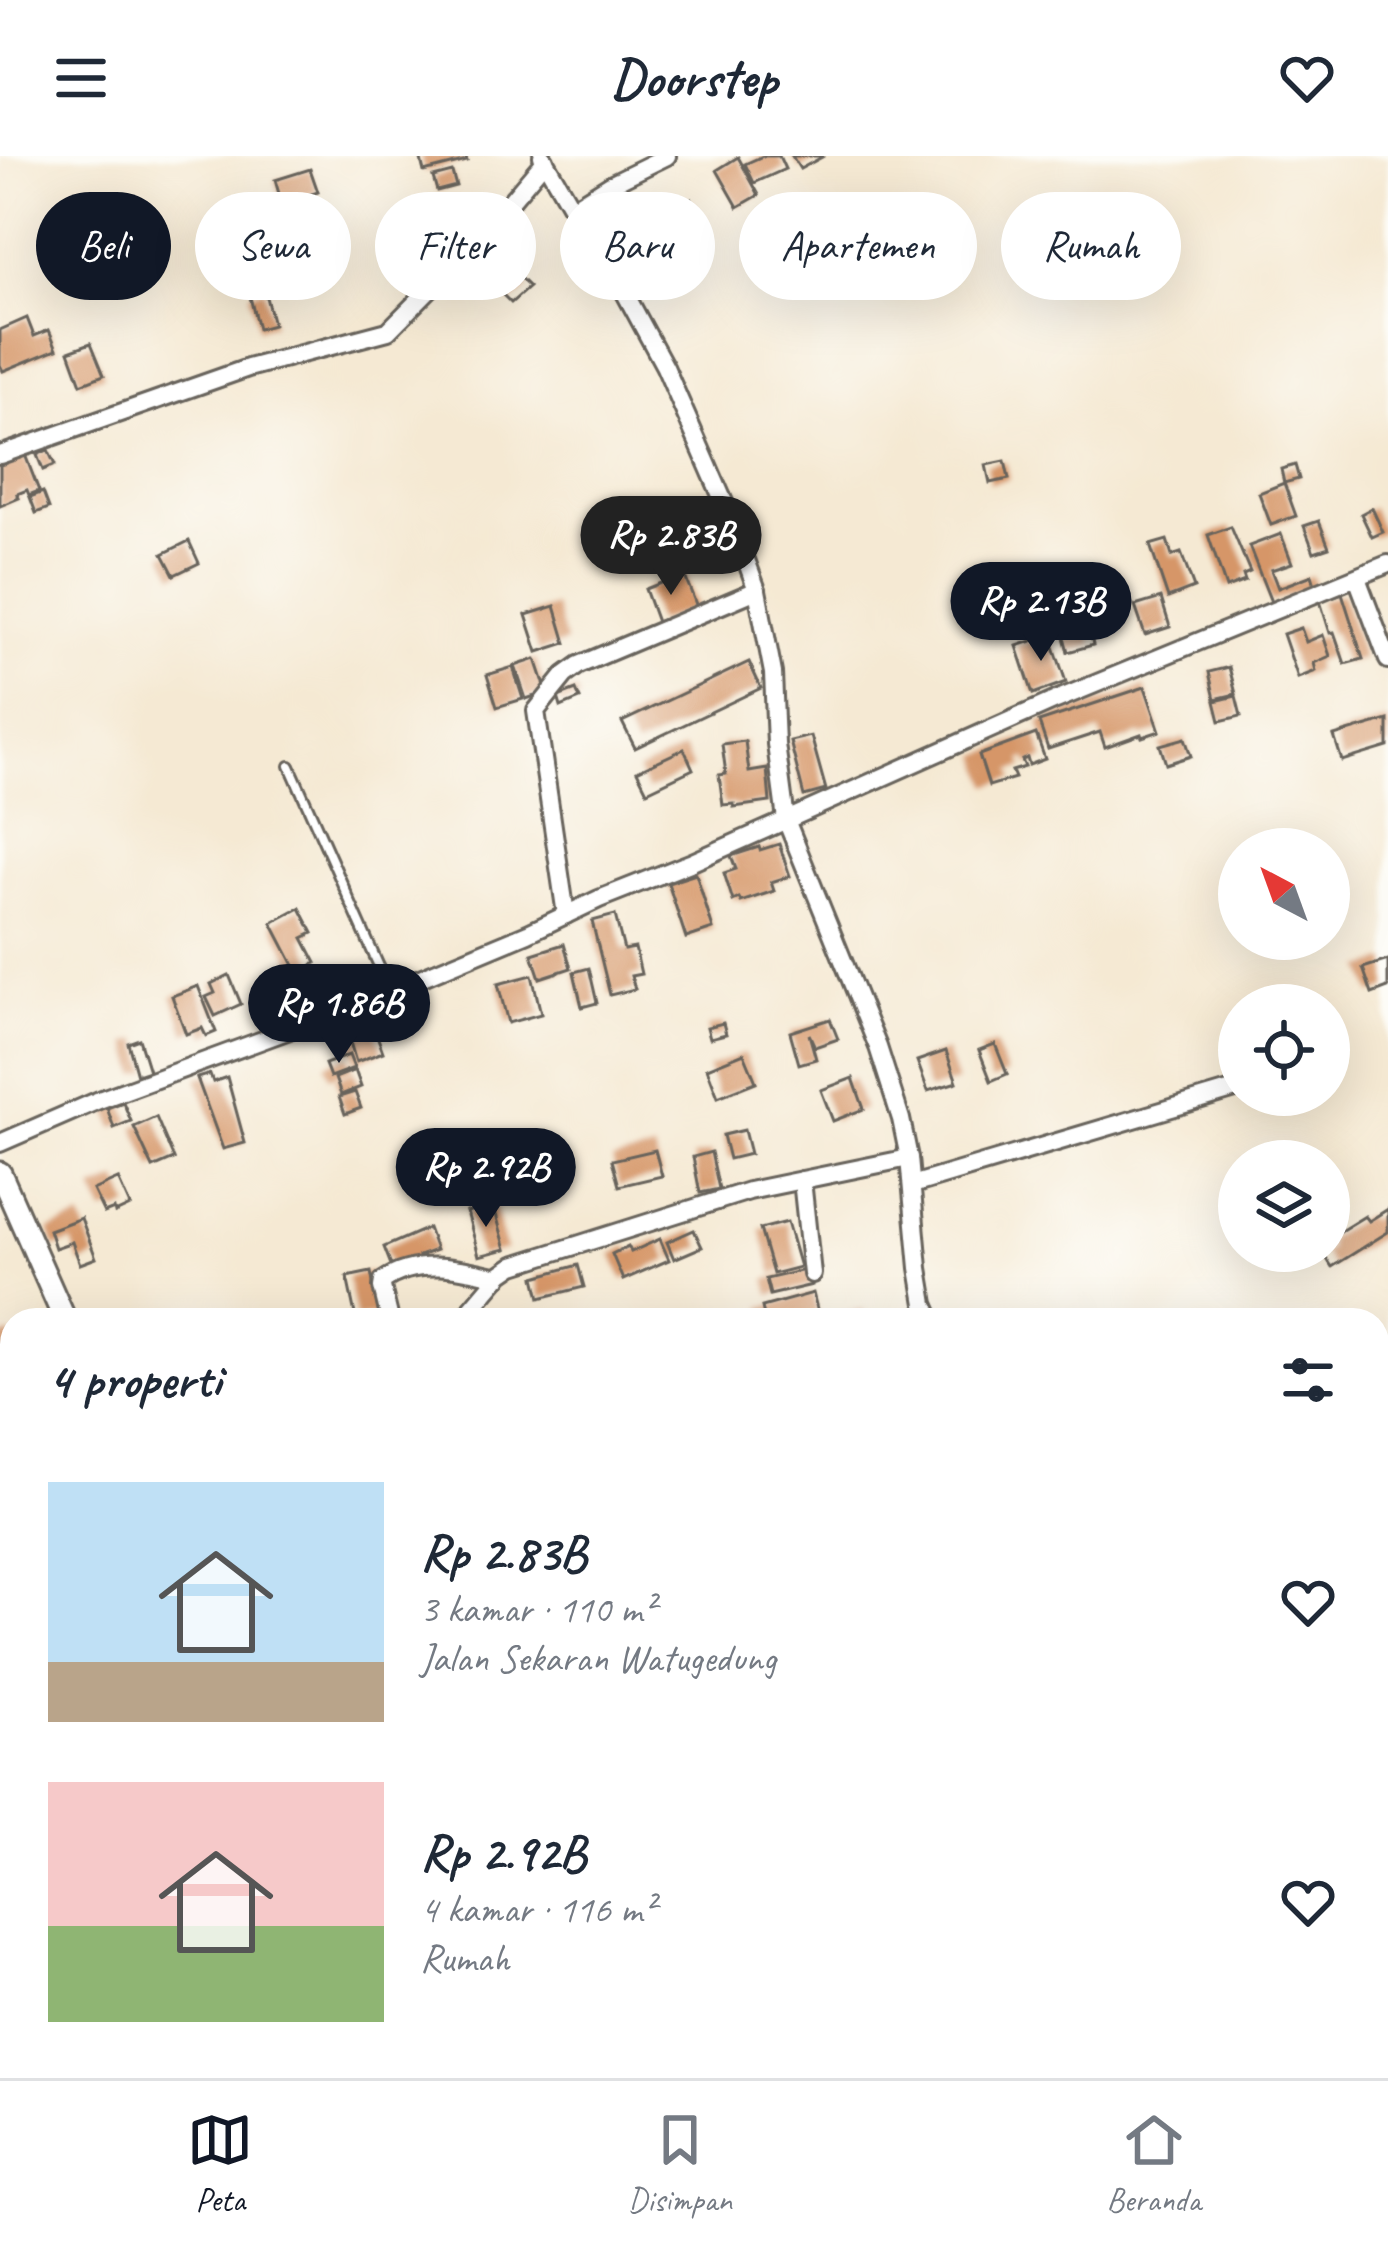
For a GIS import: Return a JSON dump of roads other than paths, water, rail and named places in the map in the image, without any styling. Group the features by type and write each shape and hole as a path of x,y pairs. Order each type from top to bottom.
{"street":[{"path":"598,192 668,156"},
{"path":"0,455 248,368 388,331 477,241 543,158 563,192"},
{"path":"629,300 665,367 757,590 773,674 786,820 878,1046 901,1119 927,1308"},
{"path":"0,1142 390,991 1056,700 1388,564"},
{"path":"1357,578 1388,660"},
{"path":"566,914 536,711 579,665 757,590"},
{"path":"912,1185 1218,1094"},
{"path":"472,1308 514,1265 748,1191 909,1158"},
{"path":"0,1174 60,1308"},
{"path":"802,1180 812,1274"},
{"path":"387,1308 382,1286 392,1275 436,1265 499,1276"}],"lane":[{"path":"290,766 390,991"}]}
